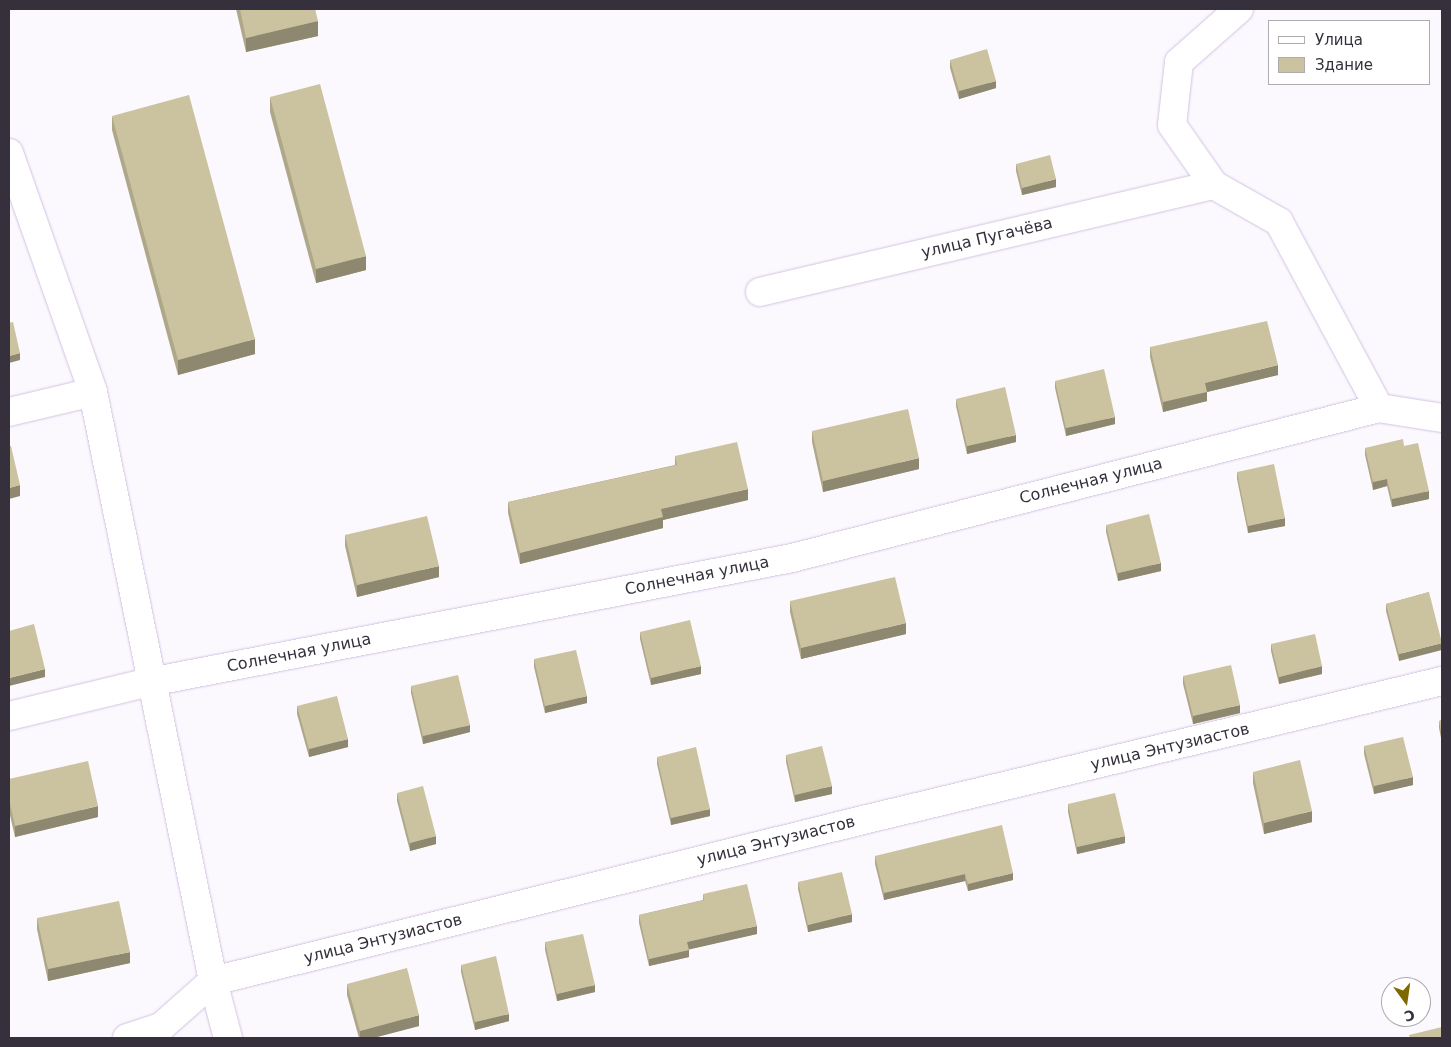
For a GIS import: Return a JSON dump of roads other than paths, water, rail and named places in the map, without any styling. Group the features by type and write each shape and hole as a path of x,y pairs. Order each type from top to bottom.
{"street":[{"path":"1240,9 1179,62 1172,125 1214,185 1279,222 1379,408 1442,418"},
{"path":"9,153 93,392 150,682 213,982 228,1038"},
{"name":"улица Пугачёва","path":"760,292 1214,185"},
{"path":"9,412 93,392"},
{"name":"Солнечная улица","path":"9,716 150,682 792,558 1379,408"},
{"name":"улица Энтузиастов","path":"127,1038 161,1027 213,982 872,818 1442,682"}]}
